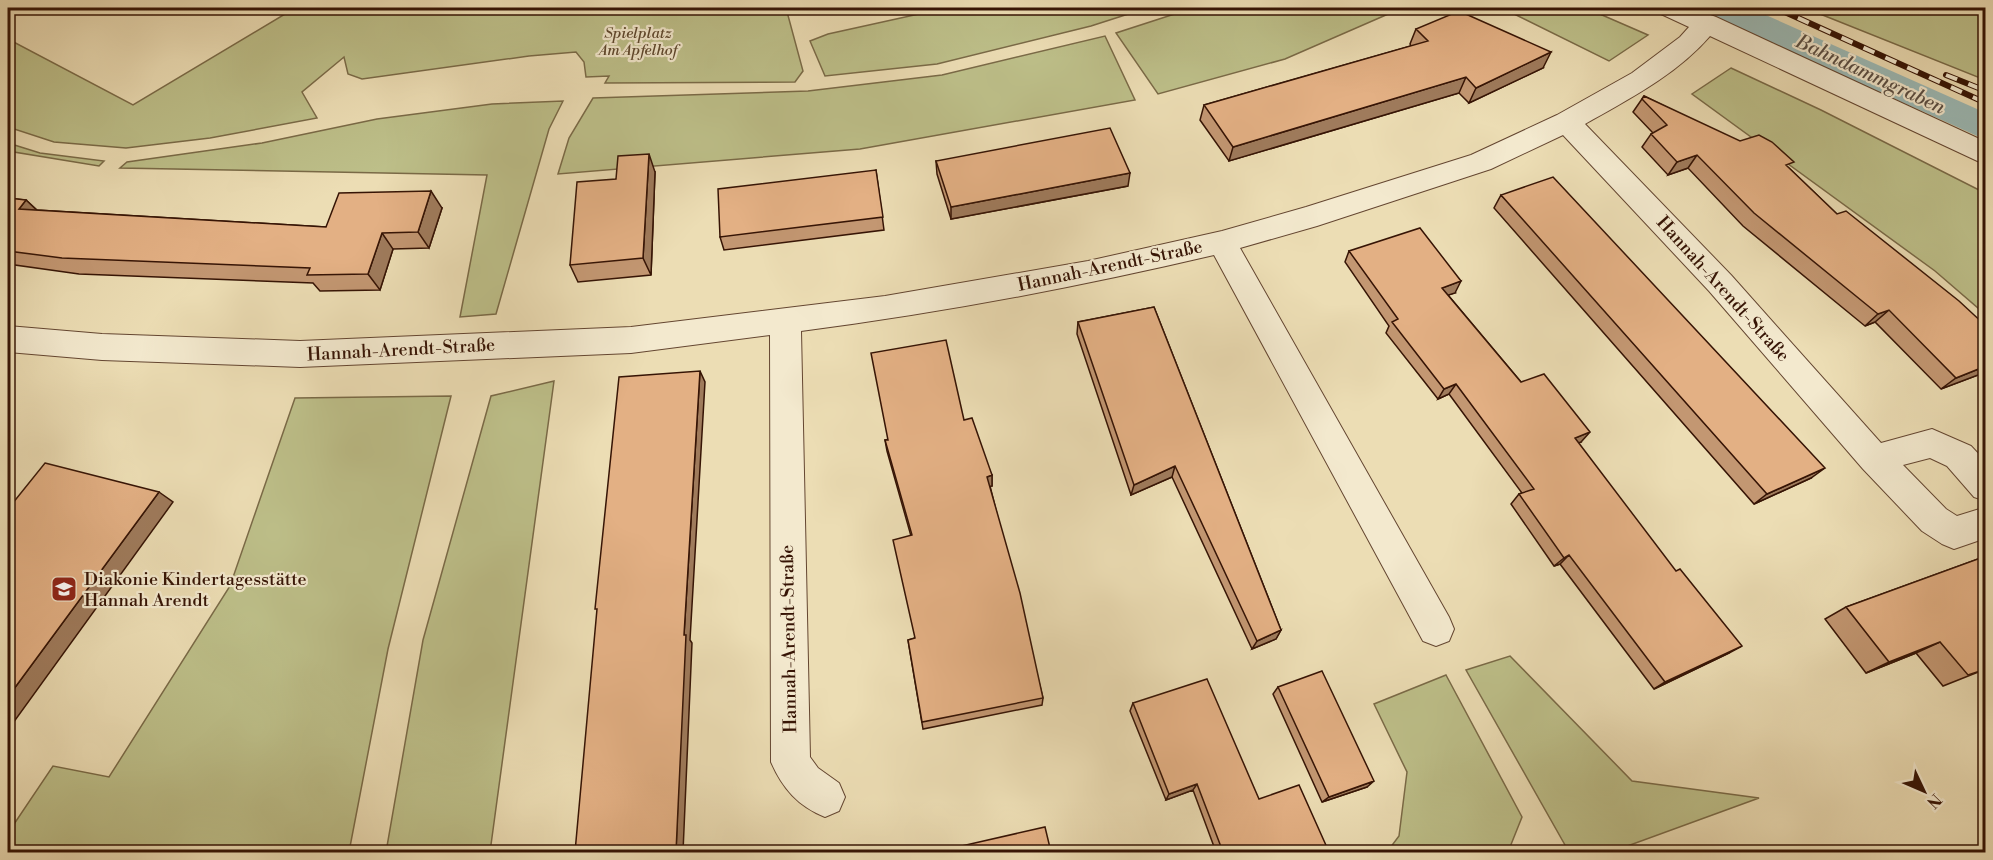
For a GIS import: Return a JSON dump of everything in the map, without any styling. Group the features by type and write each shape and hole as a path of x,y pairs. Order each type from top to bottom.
{"street":[{"path":"1670,8 1938,130 1986,155"},
{"name":"Hannah-Arendt-Straße","path":"11,343 300,354 631,340 785,322 1008,288 1088,273 1222,242 1347,206 1481,162 1606,101 1667,62 1707,23"},
{"name":"Hannah-Arendt-Straße","path":"1567,122 1720,283 1875,459 1934,520 1954,533 1986,522"},
{"name":"Hannah-Arendt-Straße","path":"1222,242 1436,629"},
{"name":"Hannah-Arendt-Straße","path":"785,322 791,762 804,782 825,797"},
{"path":"1875,459 1932,443 1959,456 1986,486"}],"green space":[{"name":"Spielplatz Am Apfelhof","path":"295,8 786,8 803,71 795,82 605,83 609,76 586,77 584,62 576,52 529,56 362,79 348,74 344,57 302,92 317,118 210,138 126,148 54,142 8,127 8,39 133,105"},
{"path":"946,8 1147,8 1091,26 937,64 825,76 810,41 828,34"},
{"path":"1193,8 1402,8 1285,59 1158,94 1116,33"},
{"path":"1502,8 1586,8 1648,35 1609,61"},
{"path":"1805,8 1985,8 1985,80"},
{"path":"1105,36 1135,100 860,149 558,174 569,138 593,98 808,91 942,75"},
{"path":"1731,68 1821,110 1985,193 1985,314 1935,271 1692,94"},
{"path":"563,101 549,129 496,314 460,317 487,175 120,168 127,162 262,143 377,119 492,104"},
{"path":"8,143 40,153 104,161 99,166 8,151"},
{"path":"554,381 490,852 386,852 423,640 491,396"},
{"path":"451,396 388,649 349,852 8,852 8,833 53,766 109,777 230,586 295,398"},
{"path":"1510,656 1632,781 1759,798 1611,852 1569,852 1466,670"},
{"path":"1446,675 1522,817 1508,852 1387,852 1399,836 1407,772 1374,704"}],"building":[{"path":"1459,11 1551,52 1476,88 1466,77 1233,147 1204,105 1428,41 1416,29"},
{"path":"1644,96 1740,141 1759,135 1772,142 1794,162 1786,165 1837,214 1846,211 1959,301 1986,326 1986,366 1956,378 1889,310 1878,314 1754,213 1697,155 1677,162 1651,134 1667,125 1642,99"},
{"path":"1110,128 1130,173 951,207 936,161"},
{"path":"649,154 643,258 570,265 577,182 616,179 618,156"},
{"path":"876,170 883,217 720,237 718,189"},
{"path":"1553,177 1825,468 1767,494 1501,195"},
{"path":"431,191 418,232 382,233 368,274 307,275 310,268 62,258 8,251 8,198 26,200 19,209 326,227 339,193"},
{"path":"1420,228 1461,281 1442,288 1521,382 1544,374 1590,432 1575,438 1676,571 1680,569 1742,646 1665,682 1569,555 1564,558 1519,494 1534,489 1456,384 1444,389 1392,322 1398,319 1349,251"},
{"path":"1154,307 1281,630 1257,641 1175,466 1134,485 1078,322"},
{"path":"946,340 964,420 972,418 992,475 987,477 1020,593 1043,698 922,722 908,640 915,638 893,540 912,535 885,440 888,440 871,353"},
{"path":"700,371 684,635 686,635 676,852 575,852 597,609 595,609 619,377"},
{"path":"45,463 159,492 8,697 8,509"},
{"path":"1986,556 1986,669 1968,675 1940,642 1889,662 1846,607"},
{"path":"1322,671 1374,781 1329,797 1278,687"},
{"path":"1207,679 1259,799 1299,785 1329,852 1223,852 1197,784 1169,794 1133,703"},
{"path":"1045,827 1051,852 958,852 957,847"}],"waterway":[{"name":"Bahndammgraben","path":"1722,8 1828,54 1986,128"}],"railway":[{"path":"1776,8 1986,103"},
{"path":"1946,75 1986,91"}],"place":[{"name":"Diakonie Kindertagesstätte Hannah Arendt","path":"64,589"}]}
